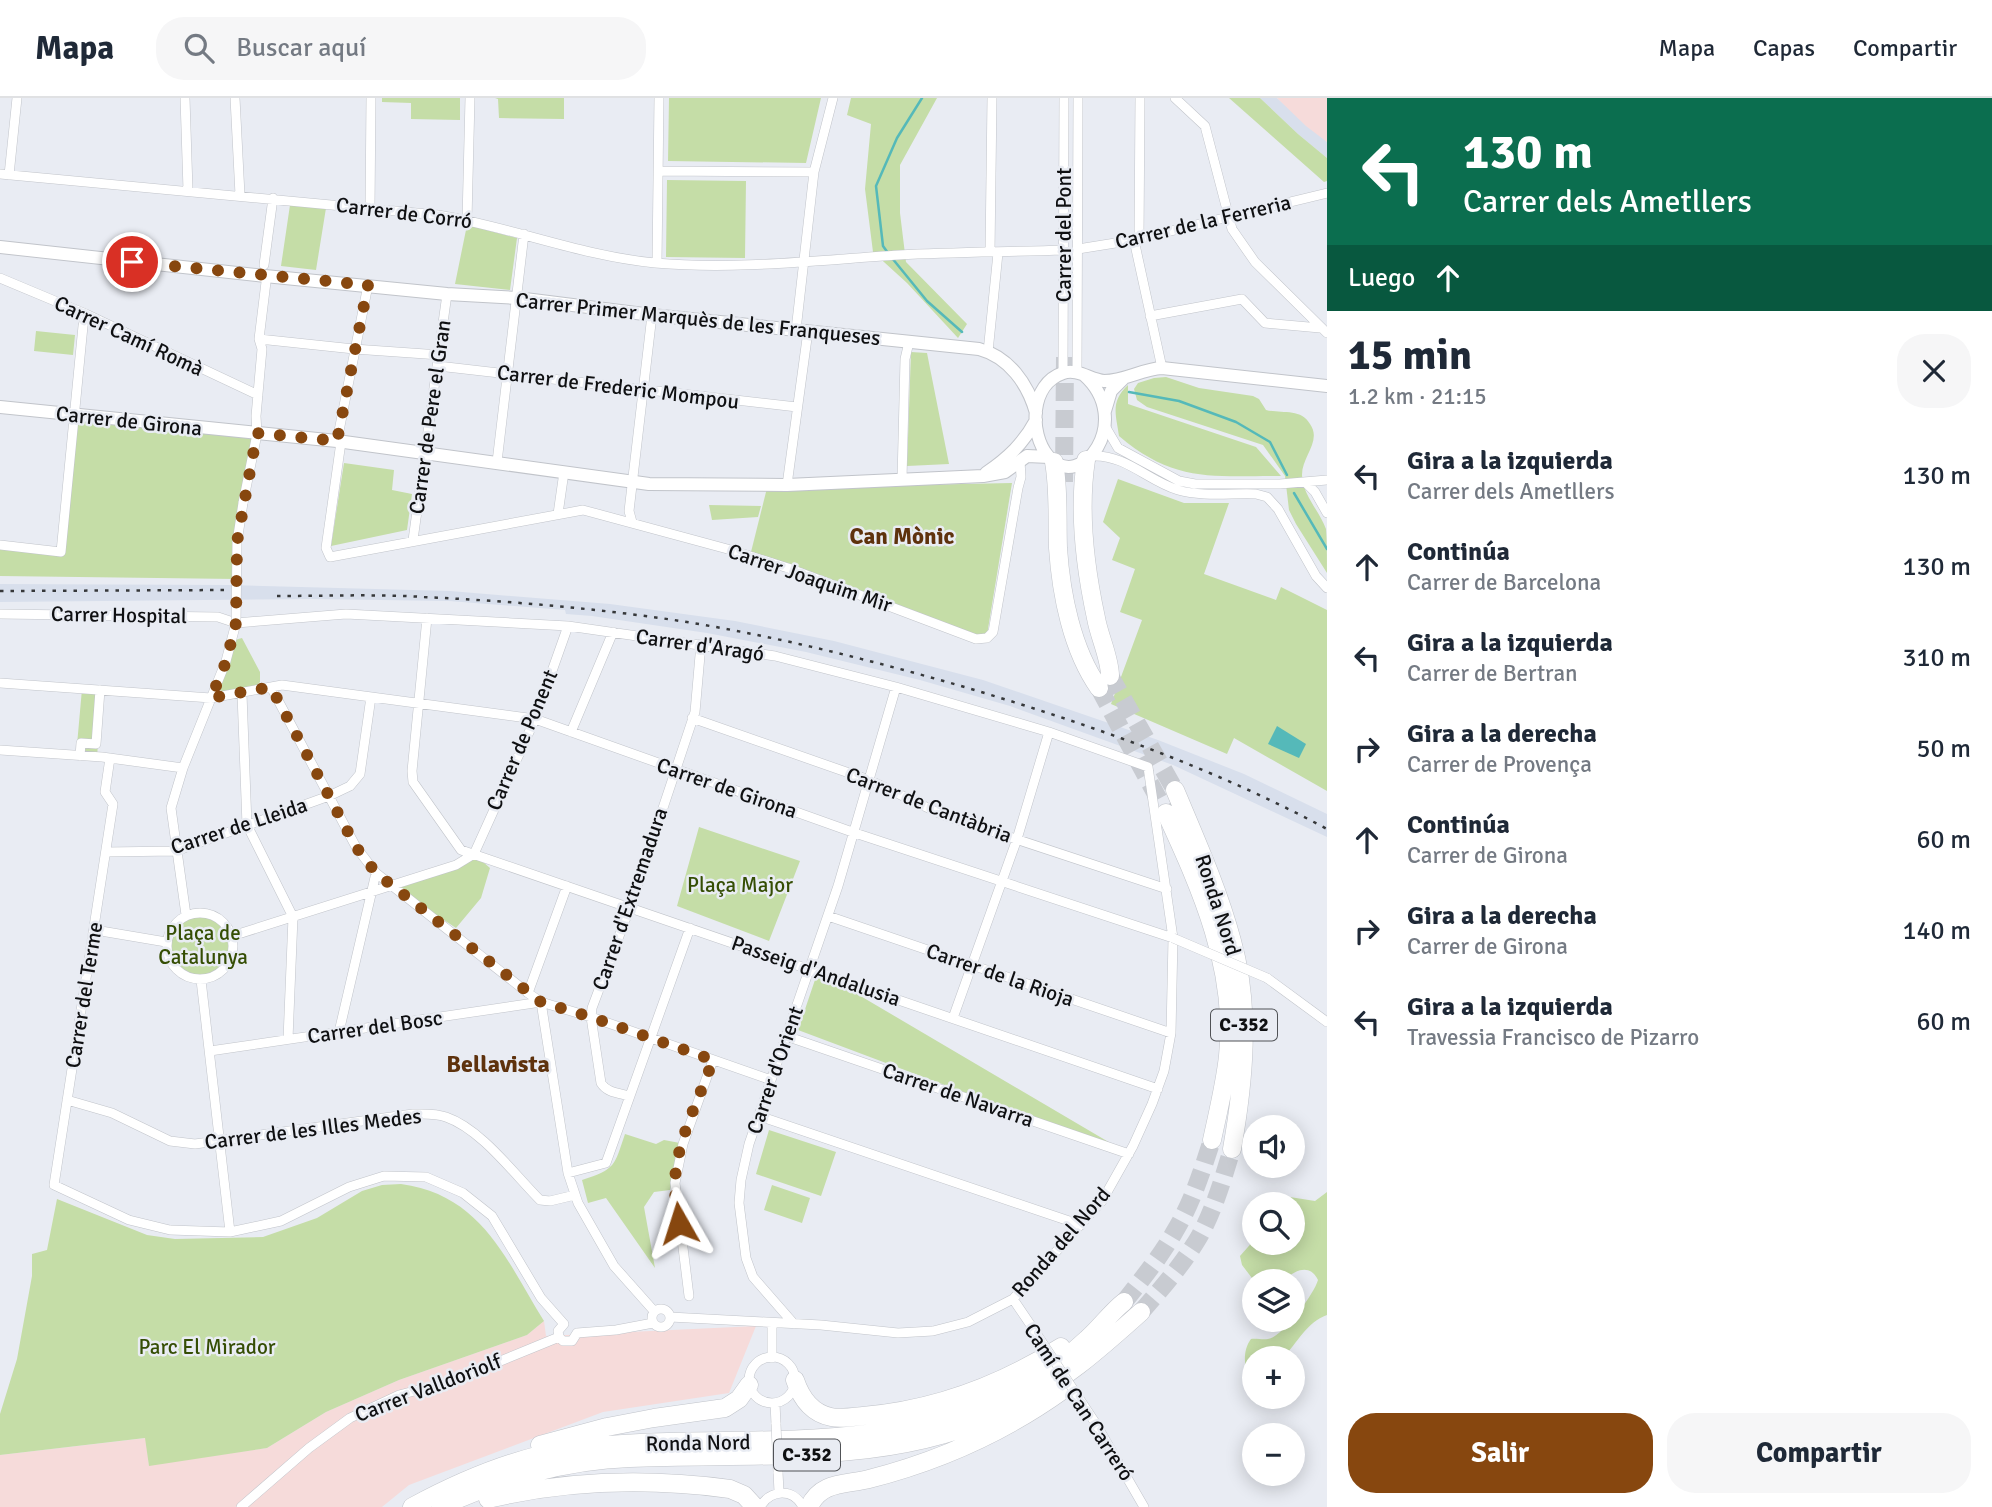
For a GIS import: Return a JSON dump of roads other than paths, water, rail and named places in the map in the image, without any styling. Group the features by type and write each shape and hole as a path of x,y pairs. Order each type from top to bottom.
{"highway":[{"path":"1089,458 1083,482 1087,571 1105,682"},
{"path":"1051,460 1057,481 1058,551 1068,610 1091,676 1105,682"},
{"path":"1069,482 1079,588 1090,632 1105,670 1105,682"},
{"name":"Ronda Nord","path":"1175,790 1217,890 1233,944 1240,982 1244,1029 1243,1082 1232,1149"},
{"name":"Ronda Nord","path":"1166,813 1202,891 1218,946 1224,979 1228,1053 1222,1098 1212,1140"},
{"name":"Ronda Nord","path":"438,1501 486,1471 563,1451 624,1444 823,1439 892,1431 939,1420 1002,1396 1030,1382 1066,1358 1121,1304 1050,1354 1004,1379 925,1405 884,1414 832,1418 809,1406 799,1393 795,1380"},
{"name":"Ronda Nord","path":"412,1507 564,1466 628,1458 817,1454 873,1448 946,1433 1010,1410 1046,1388 1072,1371 1141,1312 1129,1334 1093,1366 1064,1390 1001,1431 959,1451 918,1466 825,1488 818,1493 809,1507"},
{"path":"438,1501 440,1487 490,1461 560,1439 654,1418 725,1408 739,1399 749,1385"},
{"path":"465,1507 493,1497 555,1485 637,1481 730,1489 744,1495 757,1507"}],"street":[{"path":"5,174 17,98"},
{"path":"186,98 188,190"},
{"path":"235,98 240,195"},
{"path":"370,208 371,98"},
{"path":"467,220 470,98"},
{"path":"657,263 659,98"},
{"path":"788,485 797,407 804,261 814,172 833,98"},
{"path":"988,352 994,252 992,98"},
{"name":"Carrer del Pont","path":"1063,373 1064,98"},
{"name":"Carrer del Pont","path":"1078,98 1080,374"},
{"path":"1140,98 1136,239 1162,368"},
{"path":"1175,98 1205,126 1232,229 1255,262 1324,330"},
{"path":"658,171 814,172"},
{"name":"Carrer de Corró","path":"5,174 273,198 467,220 565,246 657,263 744,265 994,252"},
{"name":"Carrer de la Ferreria","path":"1078,249 1136,239 1327,193"},
{"path":"264,265 273,198"},
{"path":"497,462 524,234"},
{"name":"Carrer Primer Marquès de les Franqueses","path":"0,247 447,294 517,298 988,352 1020,376 1031,380 1051,381"},
{"path":"994,252 1064,250"},
{"name":"Carrer Camí Romà","path":"0,278 86,314 258,395"},
{"path":"186,915 171,808 183,768 226,662 236,623 237,542 257,433 260,339 266,282"},
{"path":"339,441 368,285"},
{"name":"Carrer de Pere el Gran","path":"412,540 447,294"},
{"path":"1150,316 1242,299 1265,323 1324,330"},
{"path":"0,545 61,552 86,314"},
{"path":"632,522 629,511 652,315"},
{"path":"260,339 440,355"},
{"path":"902,479 905,359 909,342"},
{"name":"Carrer de Frederic Mompou","path":"438,366 797,407"},
{"path":"983,475 1024,442 1036,416 1040,396 1051,381 1063,373 1080,374 1102,381 1123,379 1148,369 1162,368 1327,386"},
{"path":"1080,374 1096,387 1105,411"},
{"name":"Carrer Primer Marquès de les Franqueses","path":"1020,376 1032,399 1036,416"},
{"path":"1089,458 1100,444 1111,391 1123,379"},
{"name":"Carrer de Girona","path":"0,407 339,441 649,484 788,485 1005,472"},
{"path":"1036,416 1040,443 1051,460"},
{"path":"1105,426 1118,448 1179,481 1195,484 1280,484 1327,480"},
{"name":"Carrer Joaquim Mir","path":"339,441 326,548 330,557 583,510 788,568 976,639 986,638 993,632 1018,488"},
{"path":"1018,488 1005,472 1027,456 1070,466 1089,458 1111,456 1164,485 1181,491 1256,494 1270,500 1316,576 1327,588"},
{"path":"1018,488 1021,477 1020,461"},
{"path":"558,514 564,472"},
{"path":"1306,483 1315,492 1327,513"},
{"path":"1270,500 1280,484"},
{"name":"Carrer Hospital","path":"0,614 218,617 236,623"},
{"name":"Carrer d'Aragó","path":"236,623 346,614 568,626 701,644 775,656 896,687 1049,732 1148,767"},
{"path":"427,618 413,782 461,850 474,854"},
{"name":"Carrer de Ponent","path":"474,854 535,719 568,626"},
{"path":"571,732 613,632"},
{"name":"Carrer d'Extremadura","path":"630,1096 604,1088 601,1083 591,1017 692,718 701,644"},
{"name":"Carrer de Girona","path":"0,684 211,698 282,685 535,719 855,833 1173,938 1267,978 1327,1022"},
{"path":"271,687 356,847 376,873 528,993 541,1002 771,1080"},
{"name":"Carrer d'Orient","path":"794,1324 753,1277 746,1258 740,1203 741,1180 759,1116 855,833 896,687"},
{"path":"80,756 81,743 96,744 100,690"},
{"path":"242,694 247,825 293,917 288,1040"},
{"name":"Carrer de Lleida","path":"106,852 176,851 350,786 360,774 371,696"},
{"name":"Carrer de Cantàbria","path":"692,718 869,780 943,815 1167,889"},
{"path":"953,1018 1017,839 1049,732"},
{"path":"0,750 110,758 183,768"},
{"name":"Carrer del Terme","path":"110,758 105,792 113,804 54,1185 129,1220 170,1230 230,1232"},
{"name":"Ronda del Nord","path":"670,1317 898,1332 933,1331 968,1322 1013,1299 1102,1201 1129,1154 1157,1089 1164,1071 1171,1033 1173,938 1148,767"},
{"path":"232,936 456,865 474,854"},
{"name":"Passeig d'Andalusia","path":"474,854 1157,1089"},
{"path":"339,1032 376,873"},
{"path":"528,993 567,886"},
{"path":"205,913 216,917 224,923 232,936 233,949 226,967 212,978 189,978 174,968 169,959 166,942 173,926 186,915 205,913"},
{"name":"Carrer de la Rioja","path":"828,916 1171,1033"},
{"path":"568,1173 606,1163 690,928"},
{"path":"95,930 166,942"},
{"path":"201,979 230,1232 281,1221 349,1187 384,1176 426,1177 463,1193 492,1216 541,1297 564,1324 572,1325 577,1333"},
{"path":"541,1002 568,1173 575,1195 614,1266 654,1311"},
{"name":"Carrer del Bosc","path":"210,1051 541,1002"},
{"name":"Carrer de Navarra","path":"786,1036 1129,1154"},
{"path":"689,1296 675,1183 683,1144 713,1060"},
{"name":"Carrer de les Illes Medes","path":"67,1100 112,1113 170,1141 195,1144 413,1114 434,1114 461,1125 487,1145 540,1200 550,1201 575,1195"},
{"path":"759,1116 1081,1225"},
{"name":"Camí de Can Carreró","path":"1013,1299 1096,1424 1144,1507"},
{"path":"662,1308 670,1317 664,1326 658,1326 651,1316 654,1311 662,1308"},
{"path":"577,1333 616,1330 653,1322"},
{"path":"772,1323 772,1358"},
{"path":"564,1324 558,1331 563,1341 575,1339 577,1333"},
{"name":"Carrer Valldoriolf","path":"241,1507 309,1448 350,1418 399,1395 449,1382 559,1337"},
{"path":"772,1358 784,1361 790,1366 795,1380 789,1395 775,1403 757,1399 749,1385 751,1370 755,1364 772,1358"},
{"path":"775,1403 779,1492"},
{"path":"757,1507 765,1499 779,1492 794,1496 803,1507"}],"water":[{"path":"1277,726 1306,744 1299,758 1268,744"}],"waterway":[{"path":"888,253 883,246 876,186 897,138 922,98"},
{"path":"892,258 927,301 962,332"},
{"path":"1129,392 1179,401 1236,422 1270,442 1287,475"},
{"path":"1294,493 1327,549"}],"tunnel":[{"path":"1064,482 1065,357"},
{"path":"1110,676 1175,790"},
{"path":"1099,688 1166,813"},
{"path":"1124,1302 1170,1240 1181,1220 1212,1140"},
{"path":"1141,1312 1199,1237 1214,1205 1232,1149"}],"railway":[{"path":"0,591 230,590"},
{"path":"277,596 406,596 550,606 674,620 783,640 961,686 1055,715 1194,766 1327,829"}],"district":[{"name":"Can Mònic","path":"902,536"},
{"name":"Bellavista","path":"498,1064"}],"park label":[{"name":"Plaça Major","path":"740,885"},
{"name":"Plaça de Catalunya","path":"203,945"},
{"name":"Parc El Mirador","path":"207,1347"}]}
